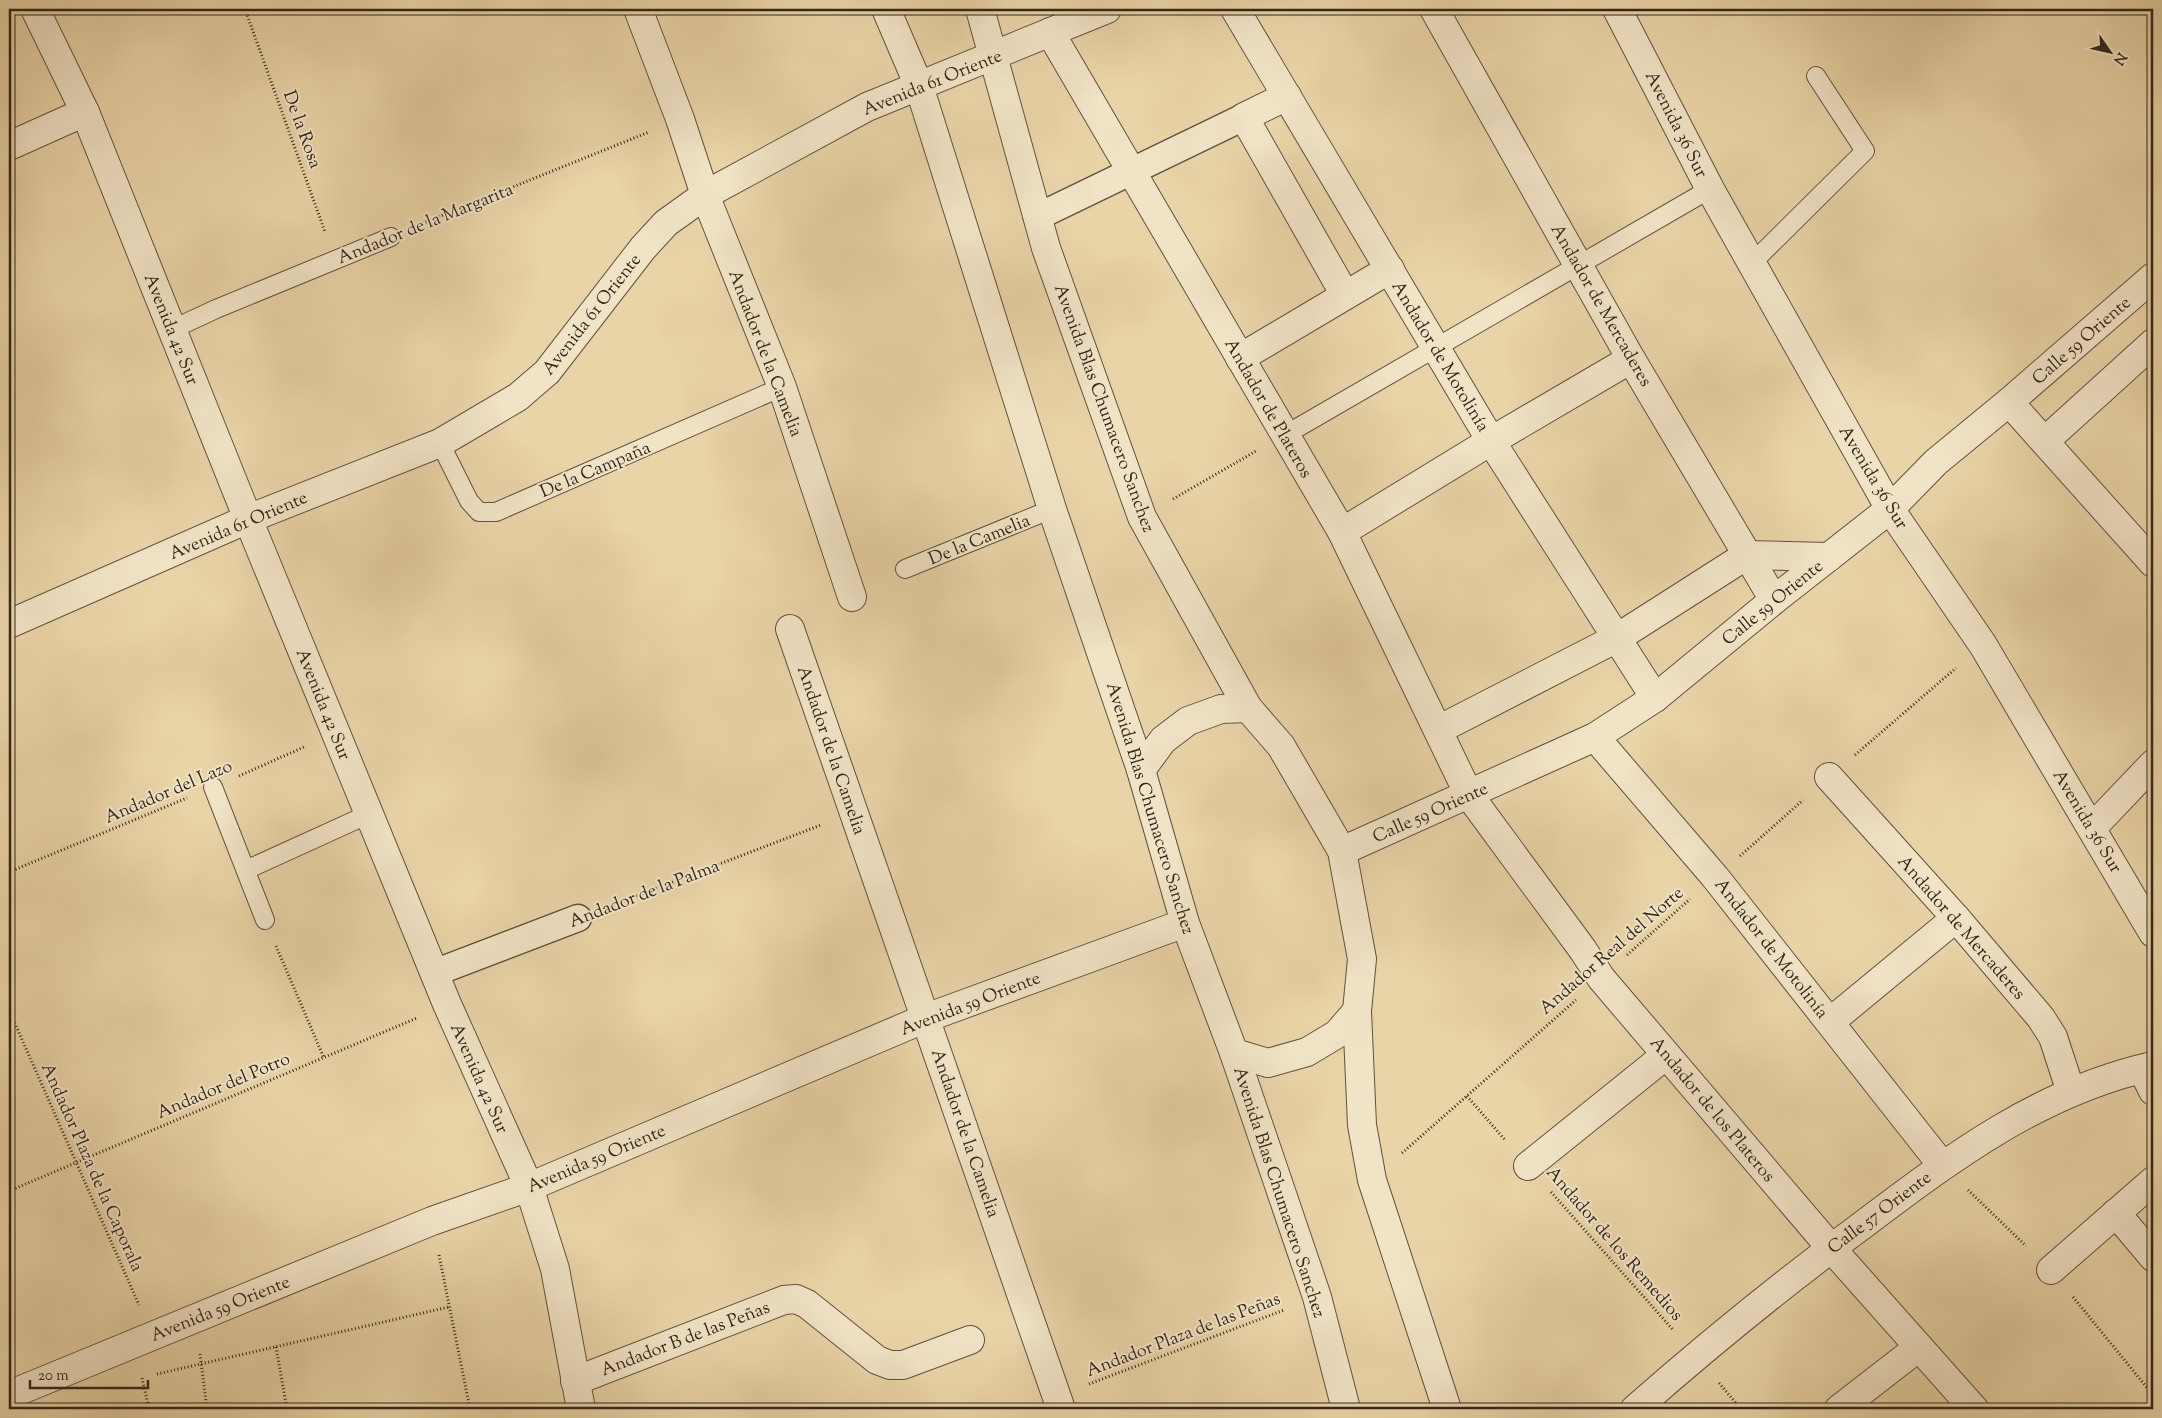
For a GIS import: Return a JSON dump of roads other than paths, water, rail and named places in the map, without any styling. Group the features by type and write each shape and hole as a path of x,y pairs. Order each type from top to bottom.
{"street":[{"name":"Avenida 42 Sur","path":"35,9 85,112 248,519 447,1004 529,1187 555,1269 580,1409"},
{"path":"638,9 680,119 704,195"},
{"name":"Avenida Blas Chumacero Sanchez","path":"886,9 919,86 1052,509 1141,770 1185,923 1234,1053 1317,1297 1346,1409"},
{"name":"Avenida Blas Chumacero Sanchez","path":"980,9 1049,257 1142,517 1248,708 1281,746 1342,851 1362,959 1357,1011 1362,1125 1372,1180 1447,1409"},
{"name":"Avenida 61 Oriente","path":"9,624 248,519 440,443 518,397 547,372 643,248 666,223 704,195 867,107 1107,9"},
{"name":"Andador de Motolinía","path":"1235,9 1492,441 1655,698"},
{"name":"Andador de Mercaderes","path":"1434,9 1632,359 1774,600"},
{"name":"Avenida 36 Sur","path":"1617,9 1710,189 1890,509 1983,644 2153,933"},
{"name":"Andador de Plateros","path":"1050,32 1342,532 1469,795"},
{"path":"1038,217 1287,96"},
{"path":"9,146 85,112"},
{"path":"1244,116 1344,295"},
{"name":"Andador de la Camelia","path":"704,195 782,387 852,597"},
{"path":"1240,358 1390,269"},
{"name":"Calle 59 Oriente","path":"1342,851 1594,737 1655,698 1774,600 1890,509 1936,462 2009,402 2153,277"},
{"path":"2045,441 2153,343"},
{"path":"1342,532 1632,359"},
{"path":"2009,402 2153,563"},
{"path":"1438,730 1617,638 1747,555 1829,557"},
{"name":"Andador de la Camelia","path":"790,630 1059,1403"},
{"path":"1141,770 1163,740 1188,721 1221,709 1248,708"},
{"name":"Andador de Motolinía","path":"1594,737 1715,877 1942,1165"},
{"path":"2092,828 2153,764"},
{"name":"Andador de Mercaderes","path":"1829,777 1956,918 2041,1018 2053,1037 2071,1092"},
{"name":"Andador de los Plateros","path":"1469,795 1583,950 1601,978 1831,1248 1974,1409"},
{"name":"Andador de la Palma","path":"434,972 578,918"},
{"path":"1830,1022 1956,918"},
{"name":"Avenida 59 Oriente","path":"9,1395 432,1221 529,1187 926,1018 1185,923"},
{"path":"1234,1053 1268,1062 1308,1052 1337,1034 1357,1011"},
{"path":"1528,1166 1666,1055"},
{"name":"Calle 57 Oriente","path":"1635,1409 1696,1356 1831,1248 1942,1165 2012,1121 2071,1092 2150,1075"},
{"path":"2051,1270 2153,1181"},
{"path":"2116,1213 2153,1257"},
{"name":"Andador B de las Peñas","path":"575,1381 784,1300 796,1299 807,1304 877,1360 890,1365 903,1365 970,1340"},
{"path":"1839,1409 1919,1346"}],"lane":[{"path":"1752,263 1865,151 1816,76"},
{"path":"1285,434 1710,189"},
{"name":"Andador de la Margarita","path":"173,330 216,308 391,237"},
{"name":"De la Campaña","path":"440,443 470,500 479,512 496,512 782,387"},
{"name":"De la Camelia","path":"905,569 1052,509"},
{"path":"213,787 265,920"},
{"path":"246,870 369,814"}]}
